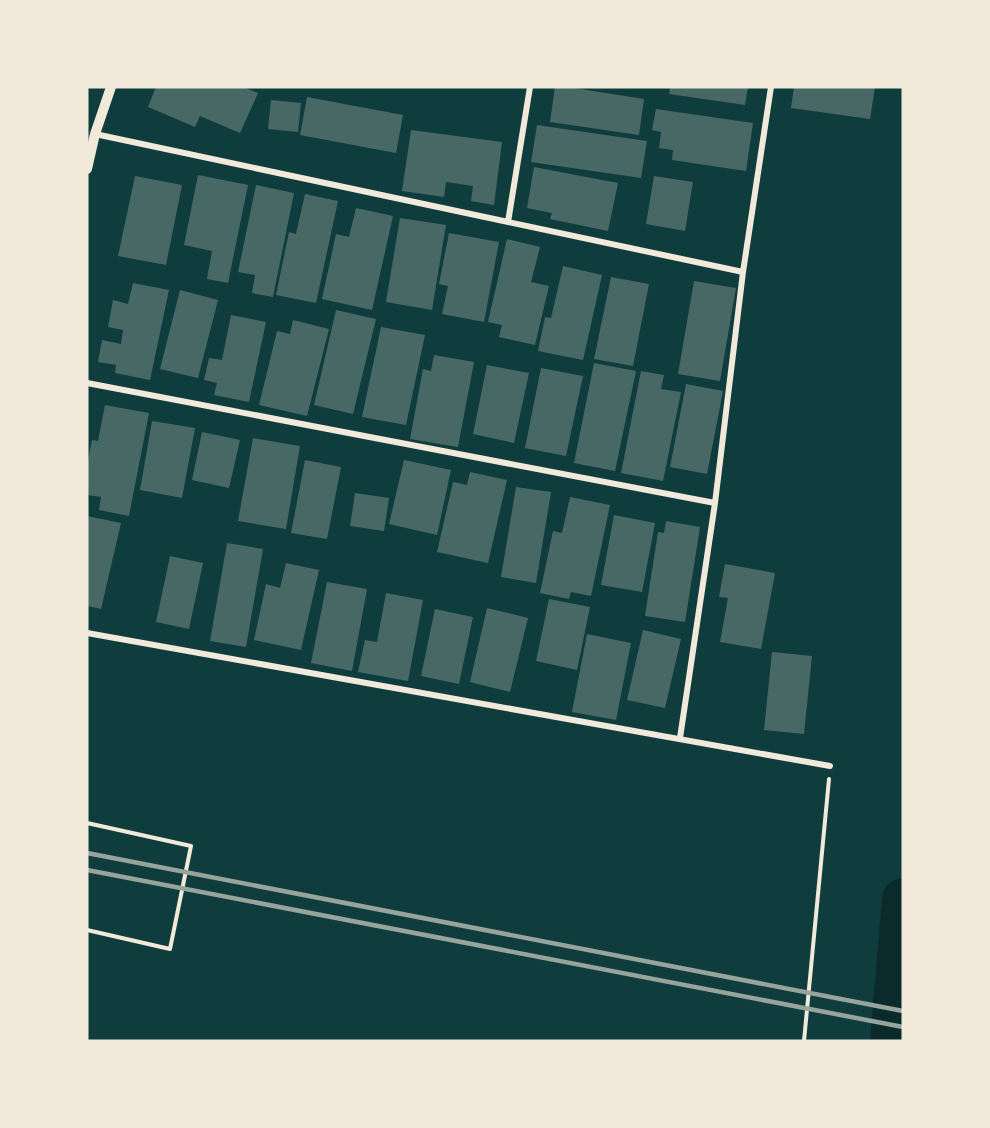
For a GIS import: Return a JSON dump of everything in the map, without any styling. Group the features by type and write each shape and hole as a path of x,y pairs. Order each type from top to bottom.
{"street":[{"path":"87,169 95,134 111,87"},
{"path":"508,222 530,87"},
{"path":"680,738 715,503 742,272 771,87"},
{"path":"95,134 742,272"},
{"path":"87,383 715,503"},
{"path":"87,633 830,766"}],"path":[{"path":"804,1041 830,766"},
{"path":"87,823 190,846 170,949 87,930"}],"building":[{"path":"156,87 243,87 258,93 240,133 200,116 195,127 148,107"},
{"path":"555,87 644,99 639,135 550,122"},
{"path":"670,87 748,87 745,105 669,94"},
{"path":"794,87 875,87 870,119 791,108"},
{"path":"307,97 403,115 396,153 300,135"},
{"path":"271,100 301,103 298,132 268,129"},
{"path":"656,109 753,123 746,171 672,160 673,150 659,148 661,132 652,130"},
{"path":"537,125 647,141 641,178 531,162"},
{"path":"411,130 502,142 494,205 471,201 473,186 446,182 444,197 402,191"},
{"path":"534,167 618,183 608,231 550,219 552,213 527,208"},
{"path":"198,175 248,185 228,283 207,279 212,251 184,245"},
{"path":"135,176 182,185 166,265 118,256"},
{"path":"654,176 693,182 685,231 646,224"},
{"path":"256,185 294,193 273,297 252,293 255,275 238,272"},
{"path":"305,194 338,201 316,303 276,295 289,232 296,234"},
{"path":"356,208 393,216 372,310 322,299 336,234 349,237"},
{"path":"400,218 446,225 432,310 386,302"},
{"path":"449,233 499,242 484,322 442,314 448,286 439,284"},
{"path":"507,239 540,247 531,282 549,286 535,345 499,337 502,325 488,322"},
{"path":"563,266 602,275 583,360 538,351 545,317 551,318"},
{"path":"611,277 649,284 633,366 594,359"},
{"path":"694,281 736,288 720,381 678,374"},
{"path":"133,283 169,290 150,380 115,373 116,365 98,362 102,340 121,344 123,330 108,327 113,300 128,304"},
{"path":"180,290 218,300 198,378 160,369"},
{"path":"336,310 376,319 353,414 314,405"},
{"path":"231,315 266,322 249,402 214,395 217,383 204,380 209,358 222,360"},
{"path":"293,320 329,329 307,416 259,405 277,331 290,334"},
{"path":"381,327 425,335 406,425 362,417"},
{"path":"434,355 474,362 458,447 410,439 423,369 431,371"},
{"path":"594,363 636,371 615,471 574,463"},
{"path":"487,365 529,373 514,443 473,434"},
{"path":"541,368 583,376 566,456 525,448"},
{"path":"641,371 664,375 661,389 681,392 663,481 621,473"},
{"path":"686,384 723,391 707,474 670,467"},
{"path":"105,405 149,413 129,516 99,510 101,497 87,495 87,465 92,440 98,441"},
{"path":"152,421 195,428 182,498 140,490"},
{"path":"202,432 240,440 229,488 192,480"},
{"path":"253,438 300,446 286,529 238,521"},
{"path":"305,460 341,467 327,539 291,533"},
{"path":"404,460 451,470 437,535 389,524"},
{"path":"470,472 507,480 488,563 437,552 453,482 467,485"},
{"path":"516,487 551,492 536,583 501,577"},
{"path":"355,493 389,498 384,531 350,526"},
{"path":"570,497 610,505 591,596 571,592 569,599 540,593 553,531 562,533"},
{"path":"614,515 655,523 642,592 601,585"},
{"path":"87,516 121,523 101,609 87,606"},
{"path":"666,521 700,527 685,622 645,616 658,532 664,533"},
{"path":"227,543 263,549 246,647 210,641"},
{"path":"170,556 203,563 189,629 156,622"},
{"path":"286,563 319,570 301,650 254,640 266,584 280,588"},
{"path":"725,564 775,573 761,649 720,642 728,598 719,597"},
{"path":"327,582 367,589 352,671 311,663"},
{"path":"386,593 423,600 408,681 358,672 365,640 377,642"},
{"path":"549,599 590,607 577,670 536,661"},
{"path":"487,608 528,618 510,692 470,682"},
{"path":"435,609 473,617 459,684 421,676"},
{"path":"643,630 681,639 665,708 627,700"},
{"path":"587,634 631,643 616,720 572,712"},
{"path":"772,652 812,656 804,734 764,730"}],"waterway":[{"path":"891,1041 903,899"}],"railway":[{"path":"87,853 903,1011"},
{"path":"87,870 903,1027"}]}
